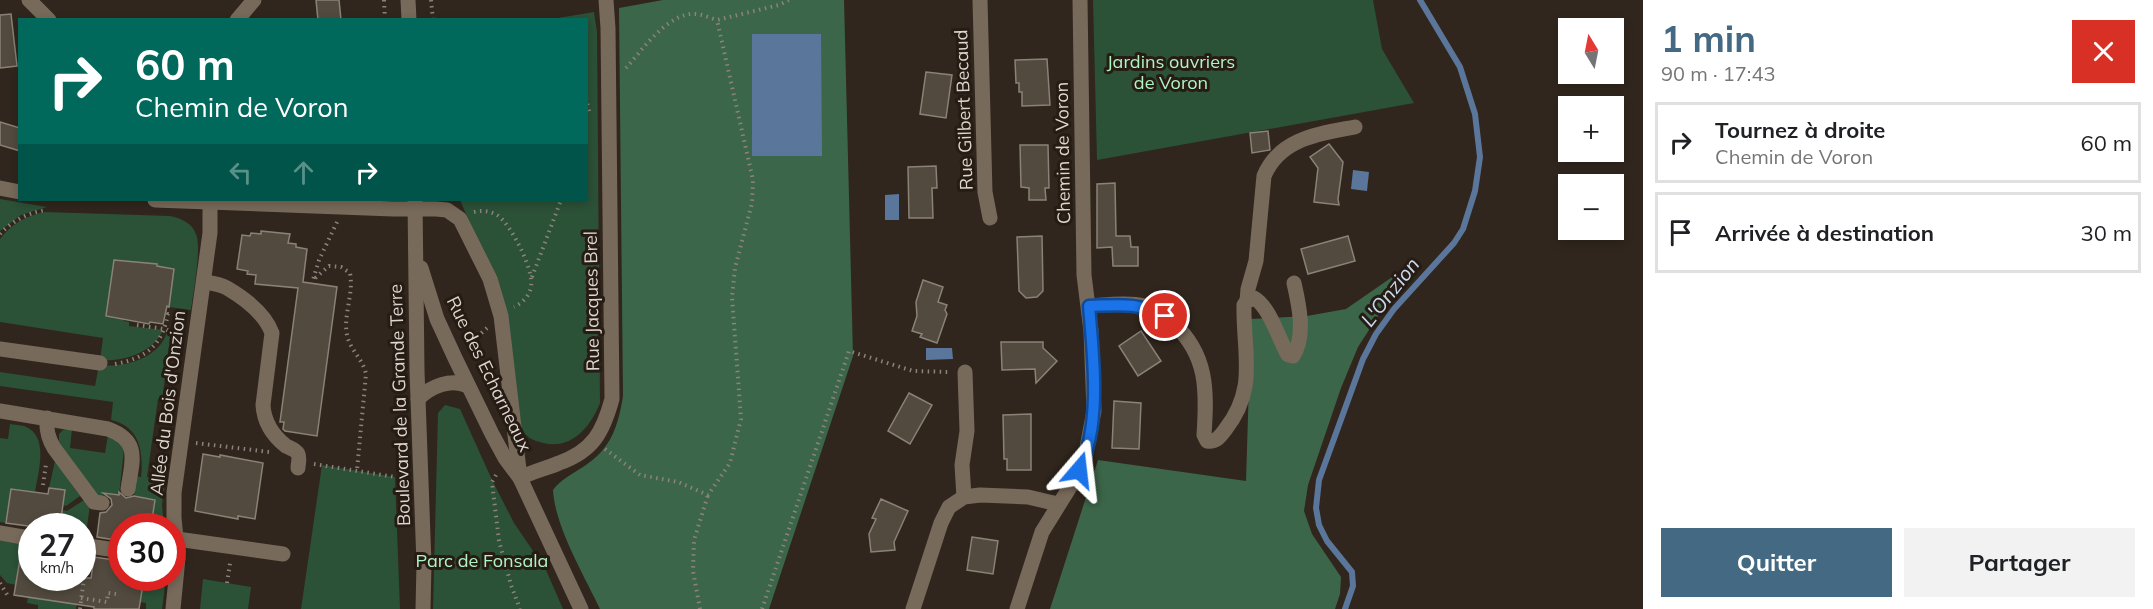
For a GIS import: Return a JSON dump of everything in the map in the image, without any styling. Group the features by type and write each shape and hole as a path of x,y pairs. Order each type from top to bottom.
{"street":[{"path":"28,0 47,18"},
{"path":"239,18 254,0"},
{"path":"408,0 409,18"},
{"name":"Rue Jacques Brel","path":"595,441 605,424 612,399 606,0"},
{"name":"Rue Gilbert Becaud","path":"980,0 985,192 990,218"},
{"name":"Chemin de Voron","path":"1017,609 1042,532 1085,458 1094,411 1089,306 1084,275 1080,0"},
{"path":"1089,306 1123,304 1145,306 1165,316 1181,331 1194,348 1202,368 1206,391 1204,435 1207,441 1217,440 1237,415 1244,396 1247,374 1244,305 1247,301 1256,261 1263,183 1268,166 1291,144 1306,137 1355,127"},
{"path":"0,188 18,192"},
{"path":"210,201 416,204 462,214"},
{"name":"Allée du Bois d'Onzion","path":"174,513 174,493 210,233 210,201"},
{"name":"Rue des Echarneaux","path":"451,201 462,214 460,219 487,272 501,316 520,478"},
{"name":"Boulevard de la Grande Terre","path":"416,204 418,399 424,542 423,609"},
{"name":"Rue des Echarneaux","path":"416,251 437,319 500,450 520,478 581,609"},
{"path":"204,282 227,288 259,312 269,324 272,333 263,405 264,417 278,439 297,452 298,465"},
{"path":"1247,301 1254,298 1259,301 1288,355 1293,356 1299,342 1300,325 1294,283"},
{"path":"0,349 100,363"},
{"path":"963,497 962,465 967,431 965,372"},
{"path":"418,399 435,386 451,382 461,382 468,386"},
{"path":"0,411 108,429 123,436 132,449 128,489"},
{"path":"47,418 46,428 54,448 94,502 102,503"},
{"path":"520,478 535,470 558,464 576,455 595,441"},
{"path":"913,609 941,523 949,507 963,497 1009,495 1058,504"},
{"path":"0,533 18,536"},
{"path":"186,540 283,554"},
{"name":"Allée du Bois d'Onzion","path":"173,609 175,591"}],"path":[{"path":"384,0 385,18"},
{"path":"431,0 433,18"},
{"path":"609,85 667,24 684,15 696,14 717,20 779,5 789,0"},
{"path":"700,609 693,571 694,540 708,495 730,463 741,419 732,297 735,268 752,203 753,180 717,20"},
{"path":"511,309 526,298 531,289 532,278 561,201"},
{"path":"0,234 19,219 37,211 47,210"},
{"path":"462,214 489,211 498,216 506,224 532,278"},
{"path":"338,219 315,270 313,280 329,266 341,267 350,273 352,287 347,336 366,374 357,470"},
{"path":"100,363 112,364 138,357 159,342 168,314"},
{"path":"463,350 493,321"},
{"path":"137,325 165,329"},
{"path":"762,609 849,351 913,371 965,372"},
{"path":"192,442 265,453 278,439"},
{"path":"595,441 640,475 678,482 708,495"},
{"path":"298,465 357,470 395,477"},
{"path":"499,469 492,482 499,542 520,609"},
{"path":"0,583 8,596"},
{"path":"80,609 82,591"},
{"path":"81,598 107,602 108,593 116,594"}],"green space":[{"path":"663,0 844,0 853,356 769,609 600,609 571,551 555,504 553,490 556,486 593,460 607,445 616,427 621,407 623,396 619,8"},
{"name":"Jardins ouvriers de Voron","path":"1093,0 1373,0 1382,49 1414,103 1097,160"},
{"path":"594,12 597,32 600,403 591,421 578,435 571,440 553,444 532,439 520,427 491,271 460,201 588,201 588,18 558,18"},
{"path":"0,199 47,207 21,215 0,231"},
{"path":"45,212 170,216 186,222 194,230 198,240 198,260 191,310 169,307 174,269 157,266 157,264 114,260 106,316 123,318 124,321 129,322 129,326 163,330 152,345 145,350 118,359 100,360 103,338 0,322 0,239 20,221"},
{"path":"1398,273 1387,302 1358,347 1341,388 1308,485 1304,511 1312,534 1341,577 1340,594 1335,609 1050,609 1098,460 1246,481 1251,319 1307,316 1346,309"},
{"path":"167,332 185,340 171,339 162,399 158,399 147,477 165,479 163,513 153,513 155,500 134,497 136,476 141,477 142,458 134,434 120,423 111,420 113,402 0,386 0,372 95,386 99,365 119,365 139,360 156,349"},
{"name":"Parc de Fonsala","path":"445,405 460,409 514,523 546,570 563,609 433,609 438,413"},
{"path":"10,424 24,426 37,437 40,446 40,465 35,492 11,489 6,523 0,522 0,438 8,439"},
{"path":"72,429 70,448 105,453 108,435 120,439 124,450 119,495 103,493 102,498 97,498 59,443 59,434 63,430"},
{"path":"55,461 80,496 66,506 63,505 65,490 49,488"},
{"path":"322,465 395,477 400,609 301,609"},
{"path":"84,500 90,504 89,513 62,513 62,510 67,511"},
{"path":"0,539 18,541 16,585 7,583 0,575"},
{"path":"203,579 251,587 248,609 200,609"},
{"path":"75,591 79,591 76,609 38,609 38,605 27,603 28,597 73,603"},
{"path":"142,591 164,591 162,609 146,609 146,603 140,602"}],"water":[{"path":"752,34 821,34 822,156 752,156"},
{"path":"1353,170 1369,172 1367,191 1351,189"},
{"path":"899,194 899,220 885,220 885,195"},
{"path":"926,348 952,348 953,359 926,360"}],"building":[{"path":"316,0 339,0 341,18 318,18"},
{"path":"11,14 17,66 0,68 0,15"},
{"path":"1047,59 1050,105 1022,106 1022,92 1019,92 1019,83 1016,83 1015,60"},
{"path":"926,72 952,75 946,118 920,114"},
{"path":"0,122 18,127 18,150 0,145"},
{"path":"1268,131 1270,150 1252,153 1250,133"},
{"path":"1329,144 1343,162 1339,205 1314,202 1318,168 1310,157"},
{"path":"1020,145 1048,145 1049,188 1045,188 1046,200 1029,200 1029,188 1021,187"},
{"path":"936,166 937,188 932,188 933,218 909,218 908,167"},
{"path":"1115,183 1116,236 1130,236 1131,247 1138,247 1138,266 1113,266 1112,247 1097,248 1097,184"},
{"path":"261,231 290,234 288,243 307,249 303,282 337,287 317,436 285,431 284,422 280,422 298,288 255,284 256,275 237,269 242,235 261,234"},
{"path":"1042,236 1043,291 1037,297 1026,298 1019,291 1017,237"},
{"path":"1348,236 1355,261 1308,274 1301,249"},
{"path":"114,260 157,264 157,266 174,269 169,307 167,306 163,324 150,322 149,324 106,316"},
{"path":"923,280 943,287 938,302 947,305 945,310 947,314 937,343 920,337 922,334 912,331 917,316 916,302"},
{"path":"1141,331 1161,361 1138,376 1119,346"},
{"path":"1001,342 1043,342 1043,348 1057,361 1036,383 1035,369 1002,370"},
{"path":"909,393 932,405 910,444 888,431"},
{"path":"1114,401 1141,403 1139,449 1112,448"},
{"path":"1031,414 1031,470 1007,470 1007,459 1004,459 1003,415"},
{"path":"203,454 263,463 255,519 238,516 238,519 195,511"},
{"path":"49,488 65,490 62,513 18,513 18,525 6,523 11,489 48,494"},
{"path":"119,492 126,498 134,496 155,500 153,513 108,513 108,539 97,537 100,513 106,512 112,505 111,499 103,493 119,495"},
{"path":"881,499 908,511 894,542 895,550 871,552 869,534 876,519 872,518"},
{"path":"972,537 998,541 993,574 967,570"},
{"path":"96,557 108,559 108,591 142,591 139,609 94,609 94,607 14,595 18,571 18,591 96,591"}],"waterway":[{"name":"L'Onzion","path":"1345,609 1353,586 1352,572 1327,541 1319,525 1316,508 1319,480 1363,359 1376,334 1394,309 1454,243 1463,229 1475,191 1480,157 1475,114 1460,67 1420,0"}],"route":[{"path":"1079,470 1085,458 1094,411 1089,306 1123,304 1145,306 1165,316"}]}
